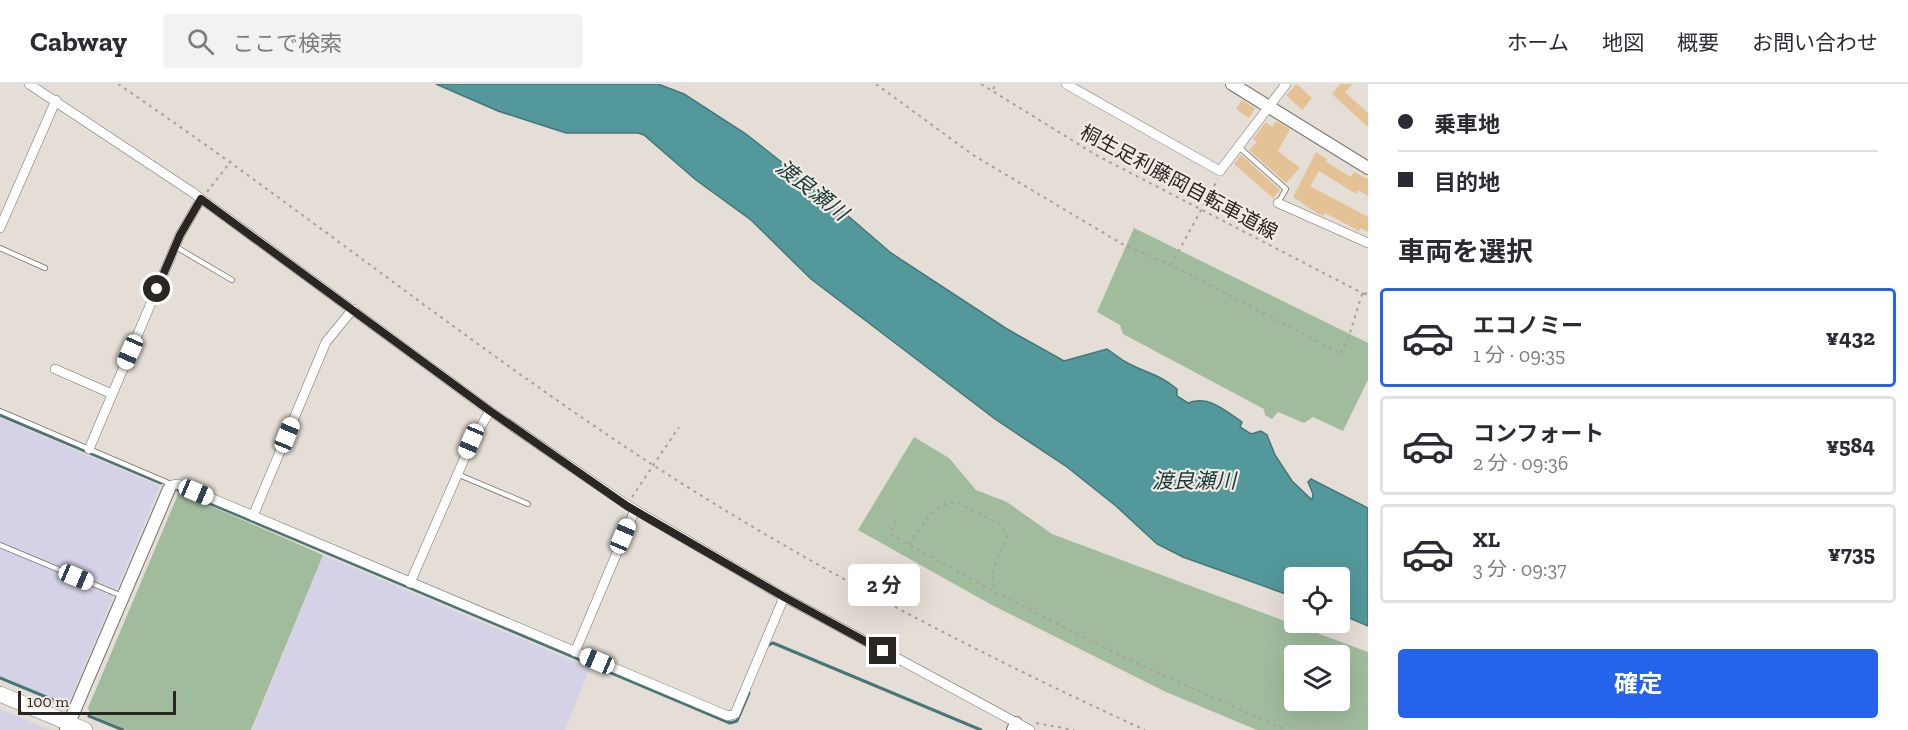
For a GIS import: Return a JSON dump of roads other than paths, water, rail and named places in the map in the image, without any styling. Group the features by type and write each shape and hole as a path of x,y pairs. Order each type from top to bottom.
{"main road":[{"path":"0,694 68,727 85,730"}],"street":[{"path":"29,84 201,199 490,411 635,510 784,597 1021,727"},
{"path":"1066,84 1220,171 1240,148 1286,84"},
{"path":"1232,84 1368,168"},
{"path":"0,228 56,100"},
{"path":"89,449 176,247 201,199"},
{"path":"1278,203 1368,243"},
{"path":"253,516 326,342 353,309"},
{"path":"55,369 112,394"},
{"path":"410,583 471,441 490,411"},
{"path":"68,727 171,487 178,484 728,716 735,714 784,597"},
{"path":"575,652 635,510"}],"lane":[{"path":"1240,148 1286,189 1278,203"},
{"path":"176,247 232,280"},
{"path":"0,248 45,268"},
{"path":"0,411 171,487"},
{"path":"457,474 528,504"},
{"path":"0,545 123,597"}],"water":[{"name":"渡良瀬川","path":"436,84 658,84 684,94 746,134 832,202 891,253 1007,329 1064,361 1107,349 1131,365 1170,384 1177,389 1177,396 1188,403 1210,402 1242,422 1240,427 1251,434 1261,431 1267,435 1275,455 1292,481 1312,500 1313,494 1308,482 1311,479 1368,508 1368,626 1350,618 1350,567 1284,567 1284,593 1183,557 1157,544 1116,506 1067,467 995,419 811,279 751,220 696,180 644,135 638,133 566,133 498,111"}],"waterway":[{"path":"0,415 161,483"},
{"path":"178,490 730,723 737,721 749,693"},
{"path":"768,645 773,643 981,730"},
{"path":"0,678 63,704"},
{"path":"89,716 123,730"}]}
